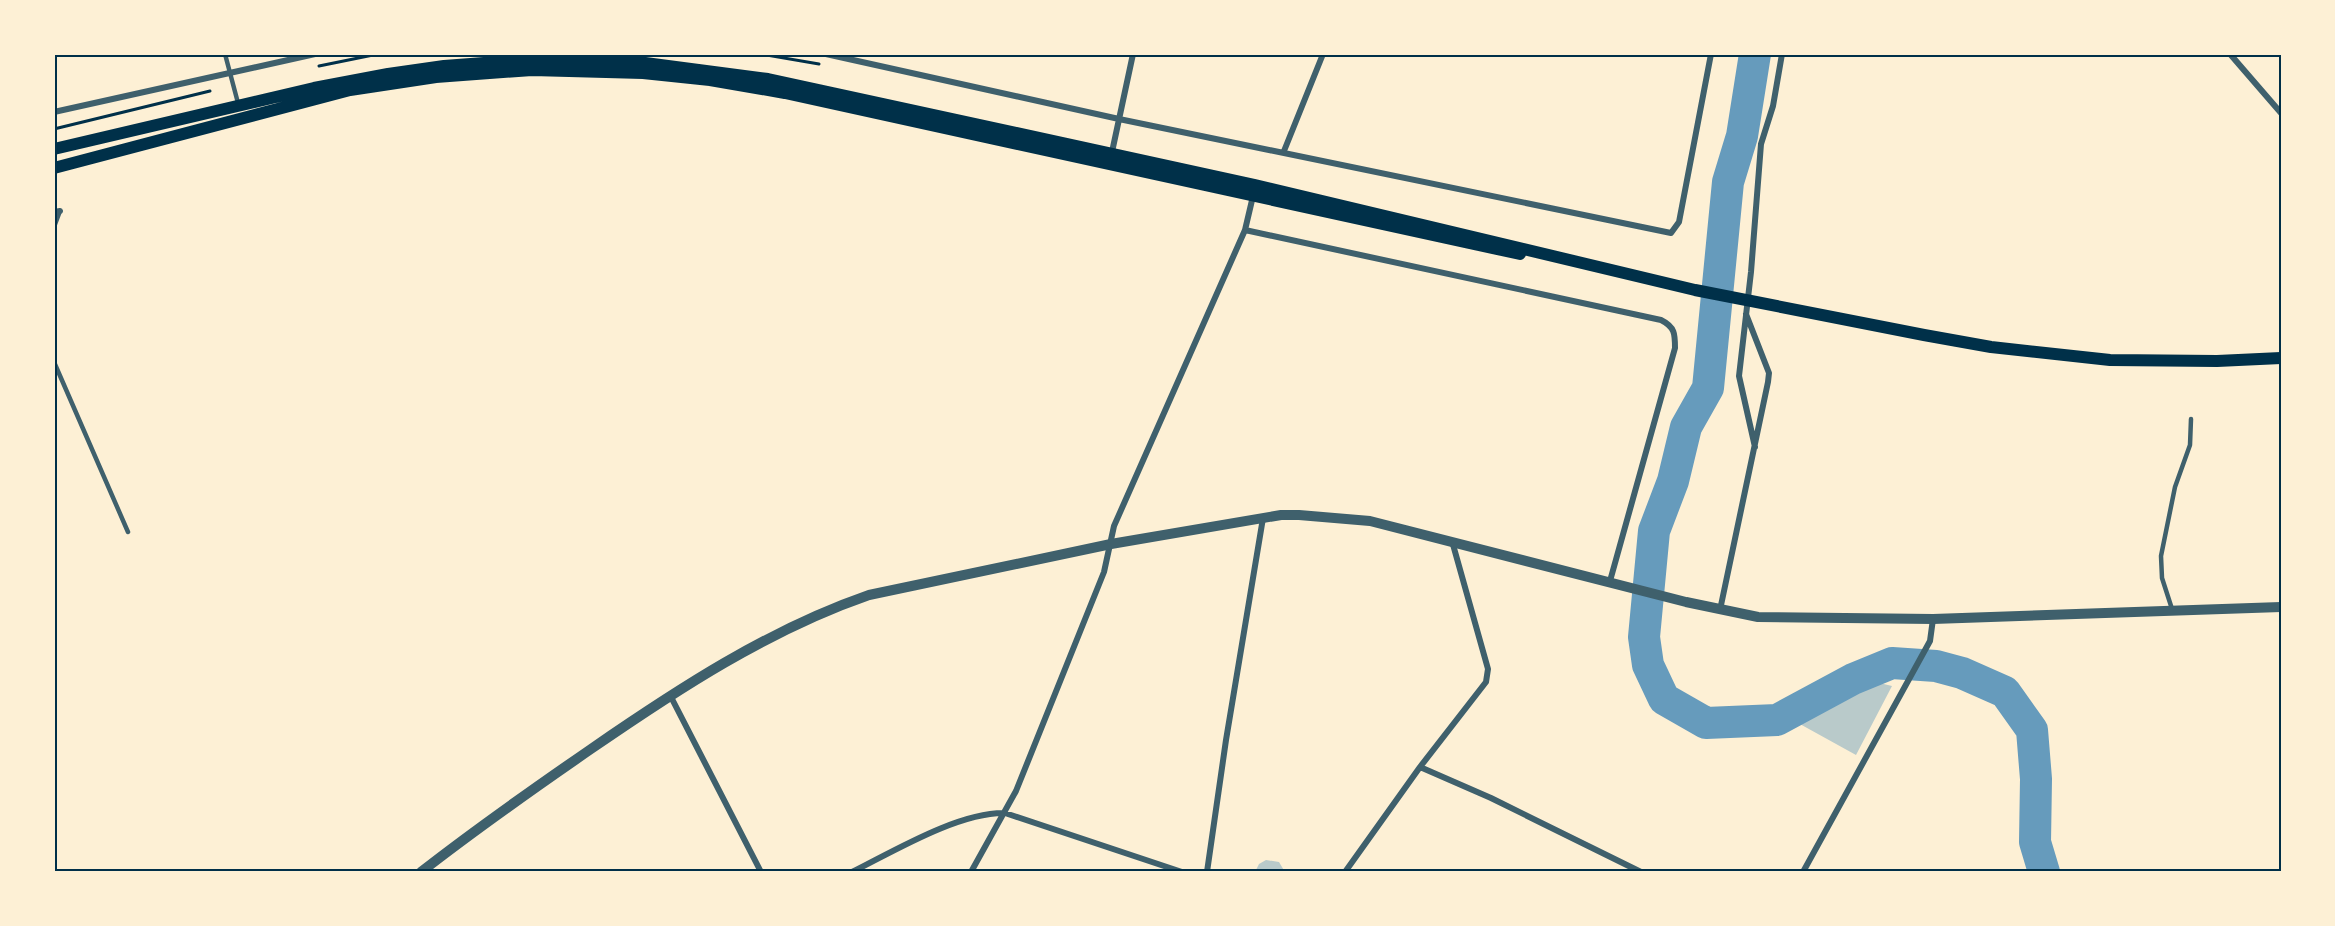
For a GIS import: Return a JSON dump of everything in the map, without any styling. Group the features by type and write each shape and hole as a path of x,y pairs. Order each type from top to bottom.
{"main road":[{"path":"54,149 355,79 444,66 536,59 630,61 768,79 1112,152 1254,190"},
{"path":"54,168 350,90 478,73 582,70 687,78 785,93 1254,190 1506,243 1571,262 1759,304 1924,335 2060,355 2164,361 2281,358"}],"street":[{"path":"54,112 315,54"},
{"path":"826,54 1119,119 1671,233 1679,222 1711,54"},
{"path":"1112,152 1133,54"},
{"path":"1284,152 1323,54"},
{"path":"1755,447 1740,388 1745,312 1761,144 1773,106 1782,54"},
{"path":"2230,54 2281,112"},
{"path":"971,872 1005,813 1104,572 1114,526 1245,230 1254,190"},
{"path":"1245,230 1661,320 1671,325 1675,334 1675,348 1610,581"},
{"path":"1720,609 1766,399 1769,373 1745,312"},
{"path":"421,872 504,809 670,694 795,625 869,595 1111,544 1263,518 1299,515 1351,519 1610,581 1686,602 1780,619 1934,619 2281,607"},
{"path":"1207,872 1226,740 1263,518"},
{"path":"1345,872 1420,767 1486,682 1488,669 1452,542"},
{"path":"1803,872 1930,641 1934,619"},
{"path":"670,694 761,872"},
{"path":"1420,767 1491,798 1641,872"},
{"path":"852,872 977,815 1005,813 1182,872"}],"lane":[{"path":"225,54 239,106"},
{"path":"54,227 57,212"},
{"path":"54,362 128,532"},
{"path":"2173,611 2162,578 2161,556 2175,487 2190,445 2191,418"}],"path":[{"path":"312,68 378,54"},
{"path":"54,129 233,86"}],"shaded area":[{"path":"1863,679 1892,686 1856,755 1789,718"},
{"path":"1266,860 1279,862 1285,872 1255,872 1259,864"}],"waterway":[{"path":"1755,54 1742,136 1728,182 1708,388 1686,427 1673,481 1654,531 1644,637 1648,665 1664,699 1706,723 1777,720 1853,679 1892,663 1936,666 1962,673 2005,692 2032,730 2036,779 2035,842 2044,872"}]}
